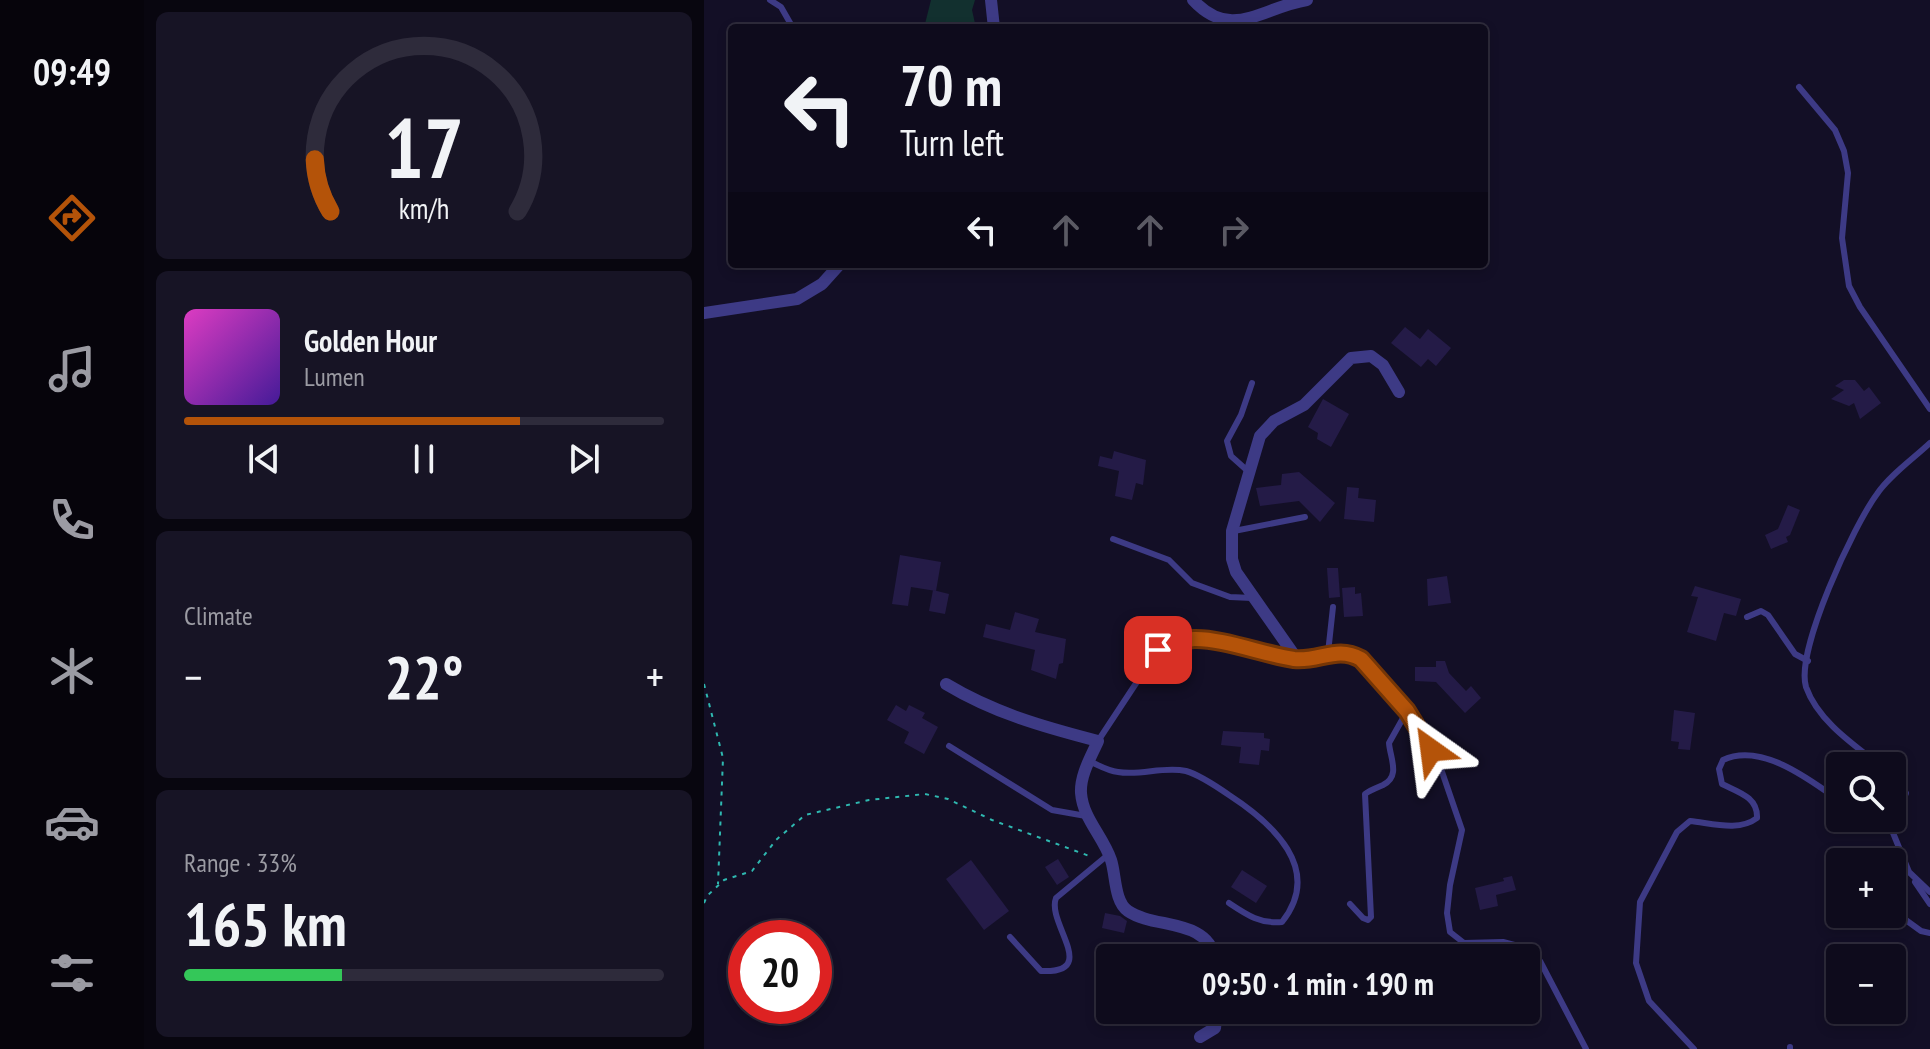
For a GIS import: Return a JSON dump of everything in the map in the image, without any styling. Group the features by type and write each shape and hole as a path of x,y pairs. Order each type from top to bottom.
{"street":[{"path":"991,0 994,24"},
{"path":"1193,0 1218,20 1235,22 1307,0"},
{"path":"704,313 797,299 822,284 836,268"},
{"path":"1297,659 1236,572 1232,559 1232,531 1260,436 1266,428 1304,405 1351,358 1371,356 1383,365 1399,392"},
{"path":"946,684 982,704 1038,726 1098,741 1082,780 1081,794 1086,816 1116,875 1119,901 1136,915 1173,924 1202,936 1210,944"},
{"path":"1200,1037 1215,1028 1215,1024"}],"lane":[{"path":"770,0 781,7 791,24"},
{"path":"1799,87 1835,130 1844,151 1848,173 1842,238 1849,286 1868,320 1930,409"},
{"path":"1250,473 1231,456 1227,441 1241,415 1252,383"},
{"path":"1863,752 1818,710 1805,684 1808,661 1820,610 1856,524 1879,490 1930,443"},
{"path":"1232,531 1305,517"},
{"path":"1113,539 1169,560 1192,583 1230,597 1255,598"},
{"path":"1328,653 1333,607"},
{"path":"1747,617 1761,611 1768,615 1795,654 1808,661"},
{"path":"1098,741 1158,650 1178,641 1198,639 1297,659 1328,653 1352,653 1361,659 1407,711 1440,766 1462,830 1450,885 1447,913 1450,932 1464,943 1503,942 1522,947 1540,961 1586,1049"},
{"path":"1350,904 1363,918 1368,920 1371,917 1365,794 1387,784 1392,778 1394,771 1389,743 1407,711"},
{"path":"949,746 1052,810 1086,816"},
{"path":"1694,1049 1649,1001 1636,963 1640,902 1670,843 1690,821 1733,826 1749,824 1757,818 1758,808 1751,798 1722,784 1719,769 1723,760 1734,755 1748,754 1775,762 1826,791"},
{"path":"1089,761 1119,773 1163,768 1188,771 1255,812 1294,859 1297,887 1293,908 1282,922 1267,924 1229,903"},
{"path":"1893,832 1909,872 1930,904"},
{"path":"1010,937 1041,971 1054,972 1066,965 1070,944 1054,916 1053,906 1056,898 1105,858"},
{"path":"1909,872 1930,892"},
{"path":"1906,920 1921,931 1930,933"}],"path":[{"path":"704,684 723,758 718,885"},
{"path":"704,903 724,880 752,871 776,840 805,815 869,800 925,794 948,799 992,820 1105,858"}],"green space":[{"path":"931,0 975,0 972,10 975,24 925,24"}],"building":[{"path":"1405,327 1420,339 1428,329 1451,348 1436,366 1428,359 1421,367 1391,343"},
{"path":"1844,380 1855,380 1864,391 1869,387 1881,403 1860,419 1854,403 1849,406 1831,399 1844,390 1835,386"},
{"path":"1323,399 1349,414 1331,447 1317,439 1318,433 1308,427"},
{"path":"1114,451 1146,460 1143,485 1136,483 1132,500 1115,496 1119,471 1098,466 1100,456 1112,459"},
{"path":"1299,472 1335,503 1320,522 1299,501 1260,506 1256,488 1281,485 1282,474"},
{"path":"1347,487 1359,488 1358,498 1376,500 1374,522 1344,519"},
{"path":"1788,505 1800,510 1790,535 1786,537 1788,542 1771,549 1765,535 1778,529"},
{"path":"900,555 941,562 936,591 911,587 908,606 892,604"},
{"path":"1327,568 1338,568 1340,597 1329,598"},
{"path":"1447,576 1451,603 1428,606 1427,579"},
{"path":"1695,586 1741,599 1736,616 1724,613 1716,641 1687,632 1698,597 1691,596"},
{"path":"1355,587 1355,594 1361,593 1363,616 1344,617 1342,588"},
{"path":"933,590 949,594 945,614 929,611"},
{"path":"1015,612 1039,619 1035,632 1066,639 1063,663 1059,664 1056,679 1031,670 1035,650 983,637 986,624 1010,630"},
{"path":"1436,661 1445,661 1449,673 1466,691 1471,686 1481,698 1465,713 1436,682 1415,681 1415,667 1436,667"},
{"path":"896,705 906,711 909,705 925,713 922,718 938,727 924,754 904,743 909,732 887,720"},
{"path":"1674,710 1695,713 1690,750 1678,749 1679,742 1671,741"},
{"path":"1223,731 1264,733 1264,738 1270,739 1269,751 1261,750 1259,765 1239,763 1241,747 1221,745"},
{"path":"1058,859 1069,877 1057,885 1045,867"},
{"path":"971,860 1009,911 984,930 946,879"},
{"path":"1242,870 1267,886 1256,903 1231,887"},
{"path":"1512,876 1516,890 1496,895 1498,906 1480,910 1475,888"},
{"path":"1105,913 1127,921 1124,933 1102,928"}],"route":[{"path":"1158,650 1178,641 1198,639 1297,659 1328,653 1352,653 1361,659 1407,711 1431,750"}]}
